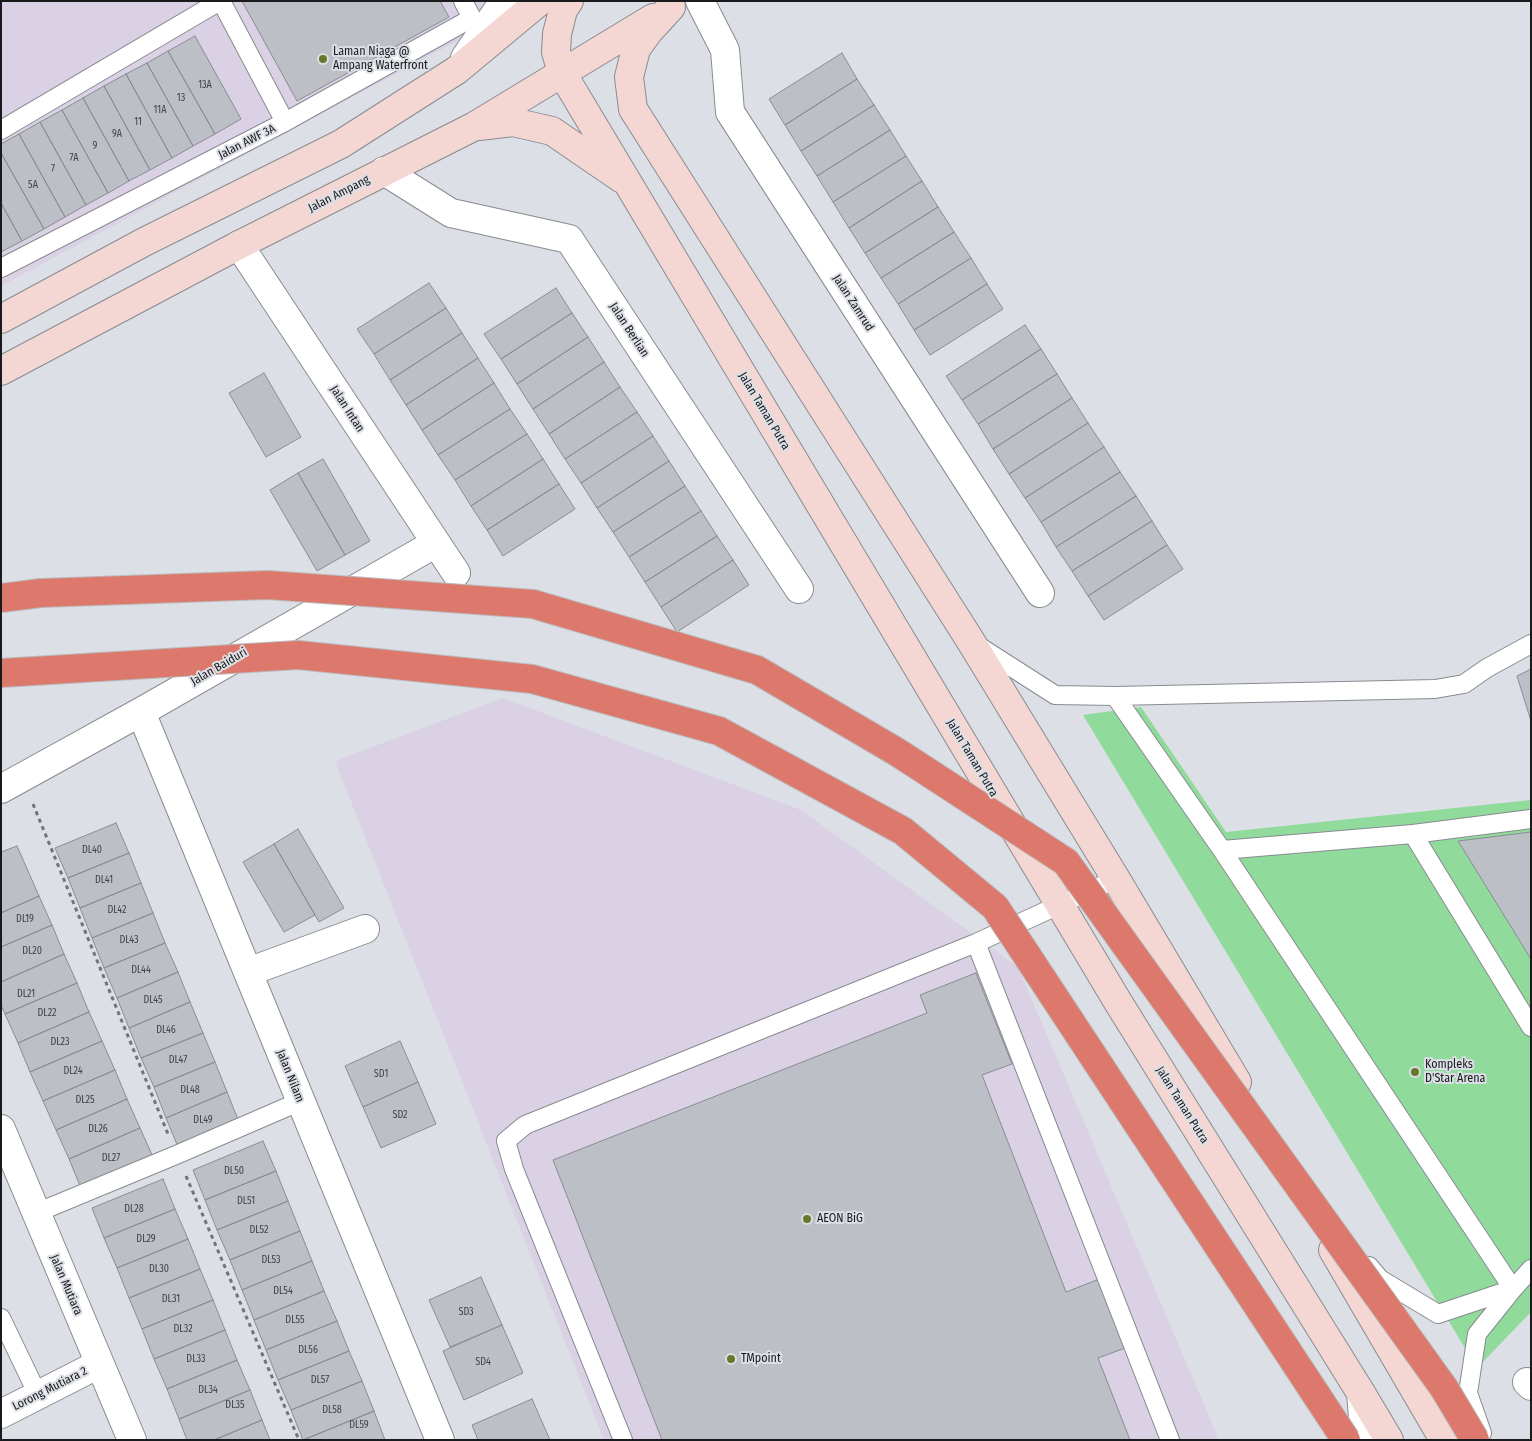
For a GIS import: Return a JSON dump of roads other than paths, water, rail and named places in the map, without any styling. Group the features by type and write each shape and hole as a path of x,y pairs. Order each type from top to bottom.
{"highway":[{"path":"1,598 41,593 268,585 533,604 758,670 897,752 1066,862 1444,1388 1474,1440"},
{"path":"1,673 298,655 532,679 719,730 903,831 995,907 1346,1440"}],"street":[{"path":"457,70 504,1"},
{"path":"1,318 144,242 341,144 457,70 540,1"},
{"name":"Jalan Taman Putra","path":"569,1 563,10 557,34 556,52 562,73 1118,1002 1389,1440"},
{"name":"Jalan Zamrud","path":"700,1 725,50 730,112 1040,593"},
{"path":"675,4 649,31 636,49 629,76 633,108 970,640 1116,879 1283,1158 1348,1277 1444,1440"},
{"name":"Jalan Ampang","path":"1,371 239,245 473,127 675,4"},
{"path":"473,127 514,122 552,131 629,184"},
{"name":"Jalan Berlian","path":"384,171 452,213 569,239 799,589"},
{"name":"Jalan Intan","path":"239,245 456,573"},
{"name":"Jalan Baiduri","path":"11,783 141,712 436,543"},
{"name":"Jalan Nilam","path":"141,712 440,1440"},
{"path":"248,972 365,929"},
{"name":"Jalan Mutiara","path":"1,1129 132,1440"},
{"name":"Lorong Mutiara 2","path":"1,1414 99,1364"},
{"path":"1361,1393 1365,1440"}],"lane":[{"path":"1,130 220,1 285,122"},
{"name":"Jalan AWF 3A","path":"1,268 285,122 472,18 463,1"},
{"path":"970,640 1055,695 1115,696 1435,689 1464,684 1487,668 1531,644"},
{"path":"1115,696 1222,850 1513,1289"},
{"path":"1222,850 1413,834 1531,818"},
{"path":"1413,834 1531,1027"},
{"path":"623,1440 514,1169 506,1141 525,1125 976,943 1116,879"},
{"path":"976,943 1170,1440"},
{"path":"36,1213 300,1101"},
{"path":"1283,1158 1380,1279 1438,1314 1513,1289"},
{"path":"1484,1440 1468,1393 1477,1334 1531,1269"},
{"path":"1,1318 38,1395"}],"place":[{"name":"Laman Niaga @ Ampang Waterfront","path":"323,59"},
{"name":"Kompleks D'Star Arena","path":"1415,1072"},
{"name":"AEON BiG","path":"807,1219"},
{"name":"TMpoint","path":"731,1359"}]}
